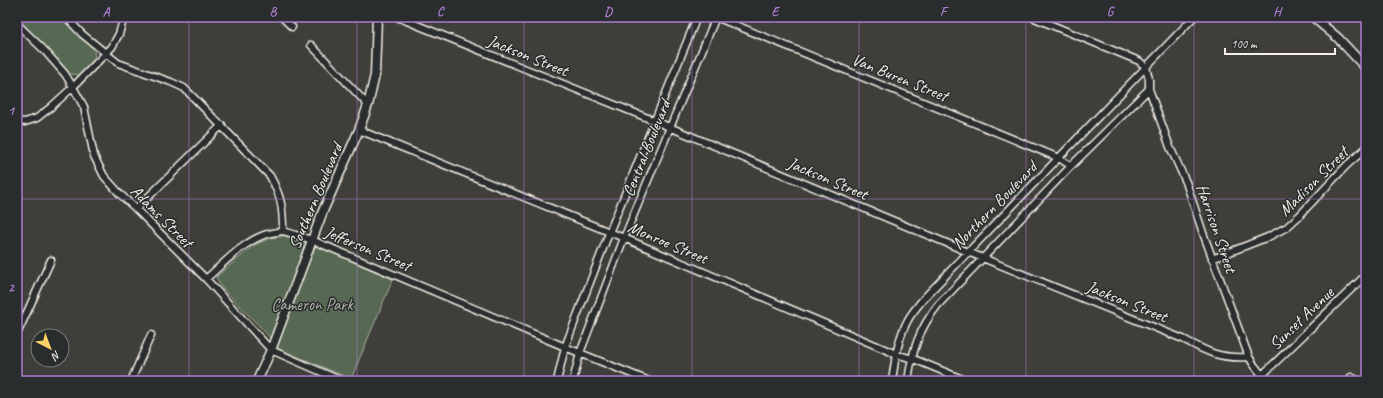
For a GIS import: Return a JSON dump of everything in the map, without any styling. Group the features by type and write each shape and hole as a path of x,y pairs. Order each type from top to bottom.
{"street":[{"path":"66,17 82,34 118,63 184,88 270,176 278,190 283,210 283,230 264,235 248,244 206,279"},
{"path":"17,121 25,122 37,118 73,87 112,47 119,34 124,17"},
{"path":"282,17 292,27"},
{"name":"Southern Boulevard","path":"257,381 271,350 331,192 359,130 368,105 375,74 377,17"},
{"name":"Jackson Street","path":"397,17 670,127 968,252 1183,339 1209,352 1229,358 1249,357"},
{"name":"Central Boulevard","path":"557,381 565,347 609,233 697,17"},
{"name":"Central Boulevard","path":"573,381 580,353 624,238 716,17"},
{"name":"Van Buren Street","path":"716,17 1059,158 1072,166"},
{"path":"1032,17 1139,61 1146,67 1149,80 1148,89"},
{"name":"Northern Boulevard","path":"892,381 896,354 904,328 912,314 926,296 1194,17"},
{"path":"1314,17 1338,38 1366,68"},
{"name":"Adams Street","path":"17,24 65,74 73,87 84,107 94,156 104,176 120,194 206,279 271,350 342,381"},
{"path":"311,45 368,105"},
{"name":"Northern Boulevard","path":"908,381 912,359 919,335 930,315 983,258 1148,89"},
{"name":"Harrison Street","path":"1148,89 1170,147 1186,182 1212,259 1249,357 1262,375"},
{"path":"136,209 222,126"},
{"name":"Monroe Street","path":"359,130 624,238 896,354 967,381"},
{"name":"Madison Street","path":"1212,259 1268,237 1287,227 1346,166 1366,148"},
{"name":"Jefferson Street","path":"283,230 312,240 649,381"},
{"path":"17,334 51,260"},
{"name":"Sunset Avenue","path":"1256,381 1366,275"},
{"path":"130,381 151,335"},
{"path":"1351,377 1359,381"}],"green space":[{"path":"17,17 62,17 94,49 95,61 81,75 70,74 17,21"},
{"name":"Cameron Park","path":"287,235 303,240 393,279 351,379 277,348 266,333 221,287 216,277 254,245 271,238"}]}
